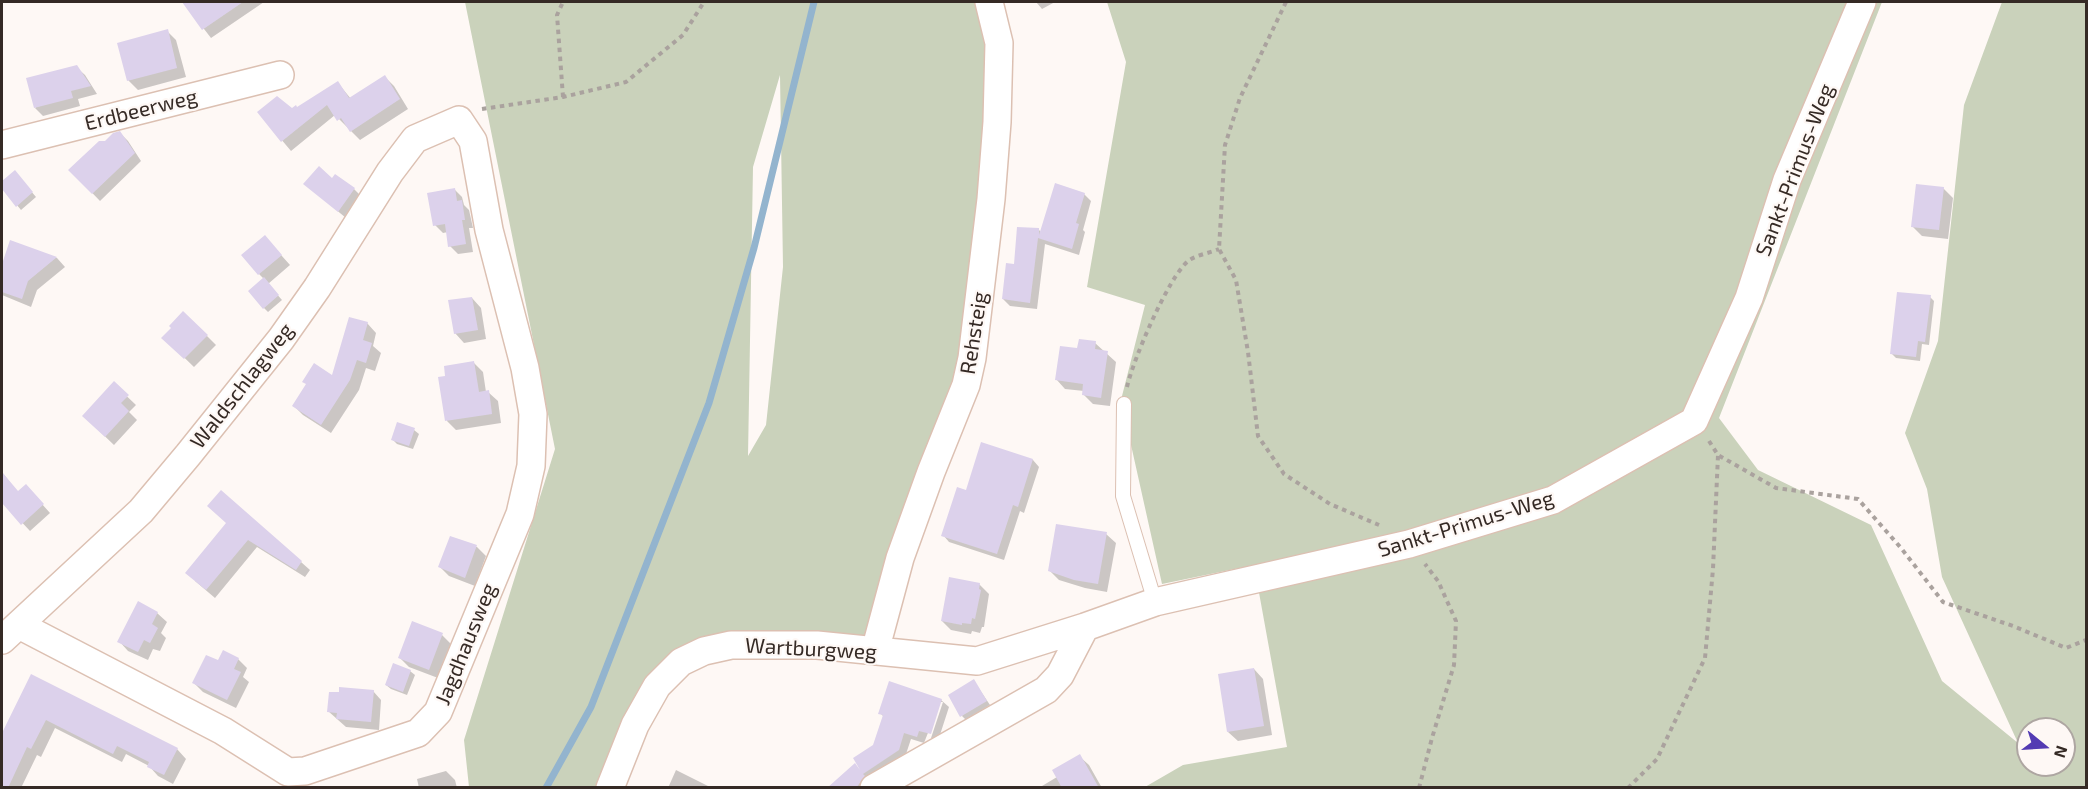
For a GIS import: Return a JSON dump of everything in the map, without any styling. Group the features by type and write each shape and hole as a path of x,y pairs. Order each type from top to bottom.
{"street":[{"name":"Rehsteig","path":"875,651 900,558 966,385 972,358 990,211 997,122 999,43 988,2"},
{"name":"Sankt-Primus-Weg","path":"1085,627 1155,602 1409,544 1553,500 1694,421 1749,298 1786,180 1862,2"},
{"name":"Erdbeerweg","path":"2,145 280,75"},
{"name":"Jagdhausweg","path":"10,632 223,731 288,772 305,771 418,733 438,712 520,514 531,466 533,414 525,368 489,230 473,141 459,120"},
{"name":"Waldschlagweg","path":"10,632 141,511 188,455 281,339 317,288 390,172 415,139 459,120"},
{"name":"Wartburgweg","path":"610,788 635,725 657,686 681,662 704,651 731,645 817,645 977,661 1085,627"},
{"path":"874,788 1046,690 1060,675 1085,627"}],"lane":[{"path":"1124,405 1124,496 1155,602"}],"path":[{"path":"563,2 557,15 563,97"},
{"path":"459,120 482,109 563,97 626,81 683,35 705,2"},
{"path":"1286,2 1239,98 1225,145 1218,249 1236,280 1248,352 1258,436 1284,474 1330,504 1380,525 1409,544 1438,581 1456,621 1454,666 1419,788"},
{"path":"1124,405 1129,379 1148,330 1168,289 1189,261 1218,249"},
{"path":"1694,421 1718,455 1776,488 1858,499 1901,548 1942,603 2013,626 2066,648 2086,640"},
{"path":"1628,788 1657,759 1705,658 1713,569 1718,455"}],"green space":[{"path":"465,2 981,2 992,53 973,313 957,381 867,635 707,637 602,787 469,787 464,740 555,449","holes":["780,75 783,267 766,425 748,456 753,167"]},
{"path":"1107,2 1882,2 1719,418 1758,470 1871,525 1942,681 2016,741 2016,777 2076,777 2076,717 2016,717 2016,739 1942,577 1927,489 1905,433 1938,341 1964,105 2002,2 2086,2 2086,787 1145,787 1183,765 1287,747 1254,565 1162,584 1121,400 1145,305 1087,287 1126,62"}],"building":[{"path":"182,2 243,2 202,30"},
{"path":"168,29 177,68 127,81 117,43"},
{"path":"77,65 91,86 71,91 73,98 34,108 26,78"},
{"path":"385,75 400,99 350,132 341,118 337,121 327,105 281,142 257,112 277,96 292,108 296,105 297,107 338,81 349,98"},
{"path":"120,131 135,153 92,194 68,170 99,141 105,141 113,133"},
{"path":"319,166 332,178 335,174 355,188 338,212 303,184"},
{"path":"15,170 33,192 16,207 2,189 2,181"},
{"path":"1055,183 1085,193 1076,223 1079,224 1072,249 1038,238 1030,303 1002,299 1006,263 1014,264 1017,227 1039,228 1039,235"},
{"path":"1916,184 1944,187 1939,230 1911,227"},
{"path":"455,188 457,201 462,200 465,220 462,220 466,244 448,247 445,224 433,226 427,193"},
{"path":"265,235 282,255 258,275 241,255"},
{"path":"10,240 57,257 28,281 22,299 2,292 2,264"},
{"path":"264,277 279,295 263,309 248,291"},
{"path":"1897,292 1931,295 1925,342 1918,341 1916,357 1890,354"},
{"path":"472,297 478,330 454,334 448,300"},
{"path":"183,311 208,335 184,359 161,338"},
{"path":"349,317 368,322 363,340 372,343 366,363 357,360 350,380 321,425 292,406 306,384 302,382 314,363 332,375"},
{"path":"1079,339 1096,341 1095,349 1108,351 1101,398 1082,395 1083,384 1055,380 1060,346 1077,348"},
{"path":"474,361 479,392 489,390 492,414 445,421 438,377 445,376 444,366"},
{"path":"114,381 129,395 121,403 129,411 105,437 82,416"},
{"path":"397,422 415,428 409,446 391,440"},
{"path":"981,442 1033,459 1018,507 1013,505 997,554 941,536 957,487 966,490"},
{"path":"2,472 18,491 26,484 44,504 21,525 2,503"},
{"path":"221,490 302,561 296,570 248,540 206,590 185,573 226,523 207,506"},
{"path":"1056,524 1107,532 1098,584 1074,580 1048,571"},
{"path":"450,536 477,545 465,578 438,567"},
{"path":"949,577 980,583 979,589 981,590 975,619 972,618 971,624 962,623 962,625 941,621"},
{"path":"138,601 158,612 152,624 158,628 150,643 144,640 138,652 117,642"},
{"path":"412,621 443,633 429,670 398,658"},
{"path":"223,650 239,658 234,669 241,672 227,700 192,683 206,655 218,660"},
{"path":"393,663 411,670 403,692 385,685"},
{"path":"1254,668 1264,726 1227,732 1218,674"},
{"path":"31,674 178,748 164,775 147,767 149,762 117,746 113,754 46,720 31,749 27,747 8,788 2,788 2,733"},
{"path":"974,679 987,701 960,717 948,695"},
{"path":"889,681 942,699 931,734 919,731 917,737 904,733 899,750 863,774 865,776 856,788 827,788 855,763 860,770 853,758 873,745 883,715 878,714"},
{"path":"339,687 374,690 371,722 336,719 337,713 327,712 329,692 339,692"},
{"path":"1080,754 1099,788 1062,788 1052,770"}],"waterway":[{"path":"546,788 591,707 709,403 754,248 814,2"}]}
